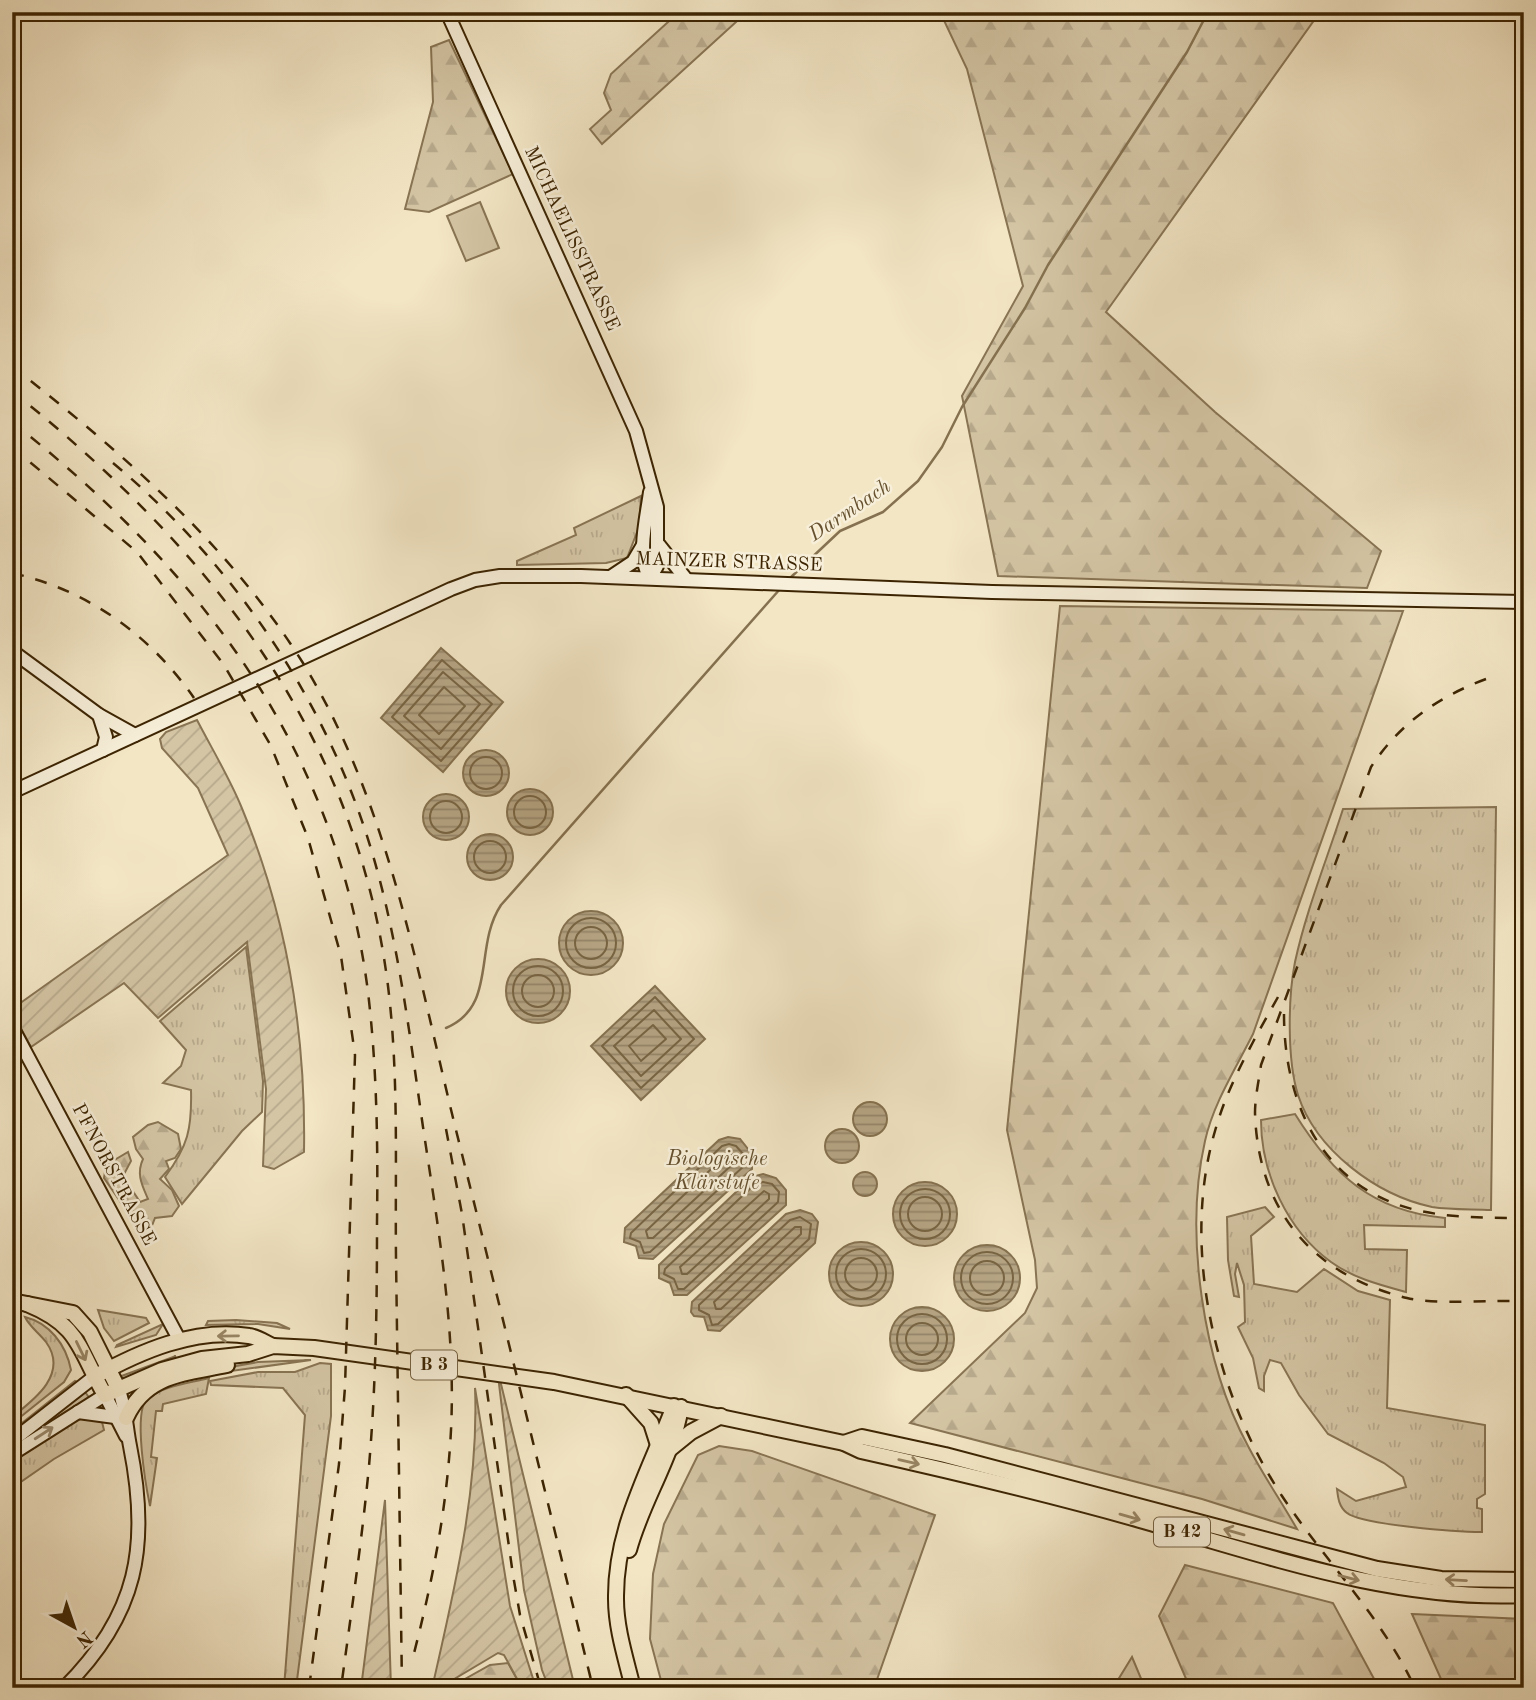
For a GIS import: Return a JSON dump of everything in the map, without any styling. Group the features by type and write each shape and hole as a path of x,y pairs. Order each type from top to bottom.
{"main road":[{"name":"MICHAELISSTRASSE","path":"447,12 636,431 657,507 657,566 650,578"},
{"name":"MICHAELISSTRASSE","path":"650,578 645,566 645,539 652,485"},
{"path":"609,577 633,562 645,539"},
{"path":"659,545 686,579"},
{"name":"MAINZER STRASSE","path":"12,792 475,580 500,576 686,579 802,585 1397,601 1524,602"},
{"path":"12,652 99,715 135,736"},
{"path":"99,715 106,737 103,750"},
{"name":"PFNORSTRASSE","path":"12,1027 180,1341"},
{"name":"B 3","path":"20,1303 64,1323 94,1377 111,1392 188,1363 248,1354 273,1346"},
{"name":"B 3","path":"20,1303 73,1313 94,1339 110,1353 145,1352 180,1341 211,1336 250,1336 273,1346 404,1360 626,1395 678,1406"},
{"path":"64,1688 95,1654 118,1620 133,1575 138,1502 129,1442 111,1392 108,1369 94,1339"},
{"path":"180,1341 188,1363"},
{"path":"12,1441 94,1377 145,1352"},
{"path":"121,1417 136,1397 149,1387 190,1373 237,1363 248,1354"},
{"path":"12,1454 111,1392"},
{"path":"626,1395 651,1423 662,1449"},
{"path":"633,1688 626,1660 628,1558 678,1406"},
{"name":"B 42","path":"678,1406 844,1443 861,1451 1045,1493 1356,1580 1441,1592 1524,1595"},
{"path":"77,1412 121,1417"},
{"path":"662,1449 721,1416"},
{"name":"B 42","path":"844,1443 862,1437 945,1455 1146,1506 1366,1567 1440,1579 1524,1580"}],"green space":[{"path":"679,12 747,12 602,144 590,129 611,110 604,93 611,74"},
{"path":"940,12 1320,12 1106,312 1215,412 1381,551 1367,588 998,576 962,396 1023,286 967,69"},
{"path":"449,40 513,174 429,212 405,209 433,102 431,47"},
{"path":"480,202 499,248 466,261 447,216"},
{"path":"641,496 639,527 627,558 606,563 517,565 517,561 576,535 574,528"},
{"path":"1060,606 1403,611 1253,1034 1213,1113 1199,1177 1198,1256 1202,1297 1219,1376 1232,1413 1248,1446 1297,1529 1202,1499 910,1423 1025,1313 1037,1288 1035,1260 1007,1130"},
{"path":"197,720 236,795 257,848 271,890 290,976 301,1064 304,1152 274,1169 263,1166 266,1089 247,942 158,1018 124,983 31,1047 12,1012 12,1009 228,855 198,788 162,748 160,739 166,732"},
{"path":"1496,807 1491,1210 1432,1207 1411,1201 1370,1181 1334,1151 1307,1115 1298,1095 1292,1064 1290,1010 1295,962 1343,809"},
{"path":"246,947 263,1081 262,1112 242,1131 182,1204 165,1177 179,1156 187,1136 191,1116 191,1090 163,1083 181,1066 186,1050 160,1021"},
{"path":"1295,1114 1324,1155 1357,1186 1396,1207 1445,1218 1445,1227 1364,1225 1365,1249 1407,1250 1406,1292 1339,1268 1315,1249 1290,1217 1272,1180 1266,1160 1261,1120"},
{"path":"158,1122 178,1134 181,1149 175,1158 166,1161 169,1169 160,1179 172,1190 179,1206 172,1216 155,1218 151,1228 143,1232 135,1221 136,1213 122,1204 104,1178 106,1165 128,1152 131,1161 123,1176 140,1202 148,1199 140,1175 143,1159 136,1149 133,1137 148,1125"},
{"path":"1265,1207 1274,1217 1251,1236 1254,1284 1297,1292 1324,1269 1358,1291 1390,1300 1387,1408 1485,1425 1485,1494 1477,1499 1477,1508 1482,1509 1482,1532 1390,1524 1347,1513 1338,1499 1337,1489 1356,1501 1406,1487 1403,1477 1384,1463 1328,1434 1299,1395 1281,1363 1270,1360 1264,1376 1264,1391 1259,1388 1253,1358 1238,1327 1245,1322 1244,1285 1237,1263 1235,1274 1239,1297 1234,1296 1228,1260 1227,1217"},
{"path":"98,1310 146,1318 149,1323 114,1341 104,1328"},
{"path":"25,1317 42,1324 55,1336 61,1343 71,1370 64,1382 13,1423 12,1417 30,1403 46,1385 53,1365 52,1354 46,1342"},
{"path":"208,1321 277,1323 290,1329 258,1324 206,1325"},
{"path":"163,1324 156,1335 116,1347 117,1345"},
{"path":"176,1356 126,1379 119,1377"},
{"path":"311,1360 217,1373 214,1370 258,1362"},
{"path":"320,1363 331,1364 331,1416 296,1688 284,1688 305,1415 283,1388 211,1385 210,1381 258,1372 295,1372"},
{"path":"209,1378 206,1394 163,1404 162,1411 156,1411 151,1457 157,1458 150,1506 142,1450 143,1407 147,1399 160,1391"},
{"path":"77,1382 12,1435 12,1431"},
{"path":"499,1384 575,1688 549,1688 542,1670 524,1590"},
{"path":"475,1388 510,1606 536,1688 522,1688 504,1655 498,1653 439,1688 433,1684 464,1537 473,1463"},
{"path":"83,1389 90,1399 12,1447"},
{"path":"78,1417 102,1422 104,1430 54,1459 12,1488 12,1460"},
{"path":"719,1446 752,1451 935,1515 874,1688 663,1688 650,1639 653,1574 664,1524 698,1455"},
{"path":"385,1500 391,1688 361,1688"},
{"path":"1185,1565 1333,1603 1379,1688 1190,1688 1159,1616"},
{"path":"1412,1614 1524,1619 1524,1688 1445,1688"},
{"path":"1132,1657 1145,1688 1113,1688"},
{"path":"508,1663 522,1688 449,1688 490,1665"}],"water":[{"path":"441,648 503,702 443,772 381,718"},
{"path":"486,750 495,751 502,757 508,764 508,782 502,789 495,795 486,796 477,795 470,789 464,782 463,773 464,764 470,757 477,751"},
{"path":"530,789 547,795 553,812 547,829 530,835 513,829 507,812 513,795"},
{"path":"446,794 462,801 469,817 462,833 446,840 430,833 423,817 430,801"},
{"path":"490,834 506,841 513,857 506,873 490,880 474,873 467,857 474,841"},
{"path":"591,911 609,917 617,925 623,943 617,961 609,969 591,975 573,969 565,961 559,943 565,925 573,917"},
{"path":"538,959 556,965 564,973 570,991 564,1009 556,1017 538,1023 520,1017 512,1009 506,991 512,973 520,965"},
{"path":"655,986 705,1039 641,1100 591,1046"},
{"path":"870,1102 882,1107 887,1119 882,1131 870,1136 858,1131 853,1119 858,1107"},
{"path":"842,1129 854,1134 859,1146 854,1158 842,1163 830,1158 825,1146 830,1134"},
{"name":"Biologische Klärstufe","path":"728,1137 740,1139 752,1154 752,1169 653,1259 639,1258 636,1246 624,1242 625,1228 719,1140"},
{"path":"865,1172 876,1179 877,1184 870,1195 865,1196 854,1189 853,1184 860,1173"},
{"name":"Biologische Klärstufe","path":"763,1174 776,1178 786,1190 786,1205 687,1295 674,1295 670,1283 659,1278 659,1265 752,1177"},
{"path":"919,1182 931,1182 948,1191 955,1202 955,1226 948,1237 931,1246 919,1246 907,1241 898,1232 893,1220 893,1208 898,1196 907,1187"},
{"name":"Biologische Klärstufe","path":"800,1210 812,1214 818,1222 815,1243 720,1331 708,1330 704,1317 694,1316 691,1312 692,1302 786,1214"},
{"path":"861,1242 879,1248 887,1256 893,1274 887,1292 879,1300 861,1306 843,1300 835,1292 829,1274 835,1256 843,1248"},
{"path":"987,1245 1010,1255 1020,1278 1010,1301 987,1311 964,1301 954,1278 964,1255"},
{"path":"922,1307 940,1313 948,1321 954,1339 948,1357 940,1365 922,1371 904,1365 896,1357 890,1339 896,1321 904,1313"}],"waterway":[{"name":"Darmbach","path":"789,579 840,531 883,512 918,481 942,447 962,407 1025,308 1048,265 1187,52 1208,12"},
{"name":"Darmbach","path":"446,1028 462,1018 473,1005 479,990 493,921 501,905 780,589"}],"railway":[{"path":"12,366 94,433 171,502 241,578 303,663 332,716 357,771 378,828 412,945 593,1688"},
{"path":"12,391 83,451 149,514 209,581 262,651 307,727 343,807 371,893 388,986 395,1088 402,1688"},
{"path":"12,422 80,479 143,539 199,603 249,671 291,743 326,821 352,904 368,992 373,1049 377,1136 377,1283 369,1466 341,1688"},
{"path":"12,447 137,552 224,665 271,746 308,838 341,956 355,1055 345,1387 339,1464 309,1688"},
{"path":"113,463 199,546 273,641 332,746 355,802 383,892 397,958 440,1240 451,1354 451,1430 446,1489 432,1575 412,1661"},
{"path":"12,573 66,591 115,618 158,654 194,698"},
{"path":"1486,679 1452,694 1421,713 1394,737 1371,767 1261,1065 1255,1113 1258,1148 1279,1208 1296,1233 1318,1255 1344,1273 1373,1287 1407,1298 1448,1302 1524,1301"},
{"path":"1278,997 1227,1096 1215,1131 1205,1177 1201,1224 1203,1272 1211,1320 1223,1368 1239,1413 1259,1456 1282,1496 1370,1613 1402,1662 1415,1688"},
{"path":"1284,1014 1291,1078 1300,1108 1331,1160 1353,1181 1380,1197 1425,1212 1467,1217 1524,1218"},
{"path":"446,1129 462,1214 513,1575 520,1615 541,1688"}]}
